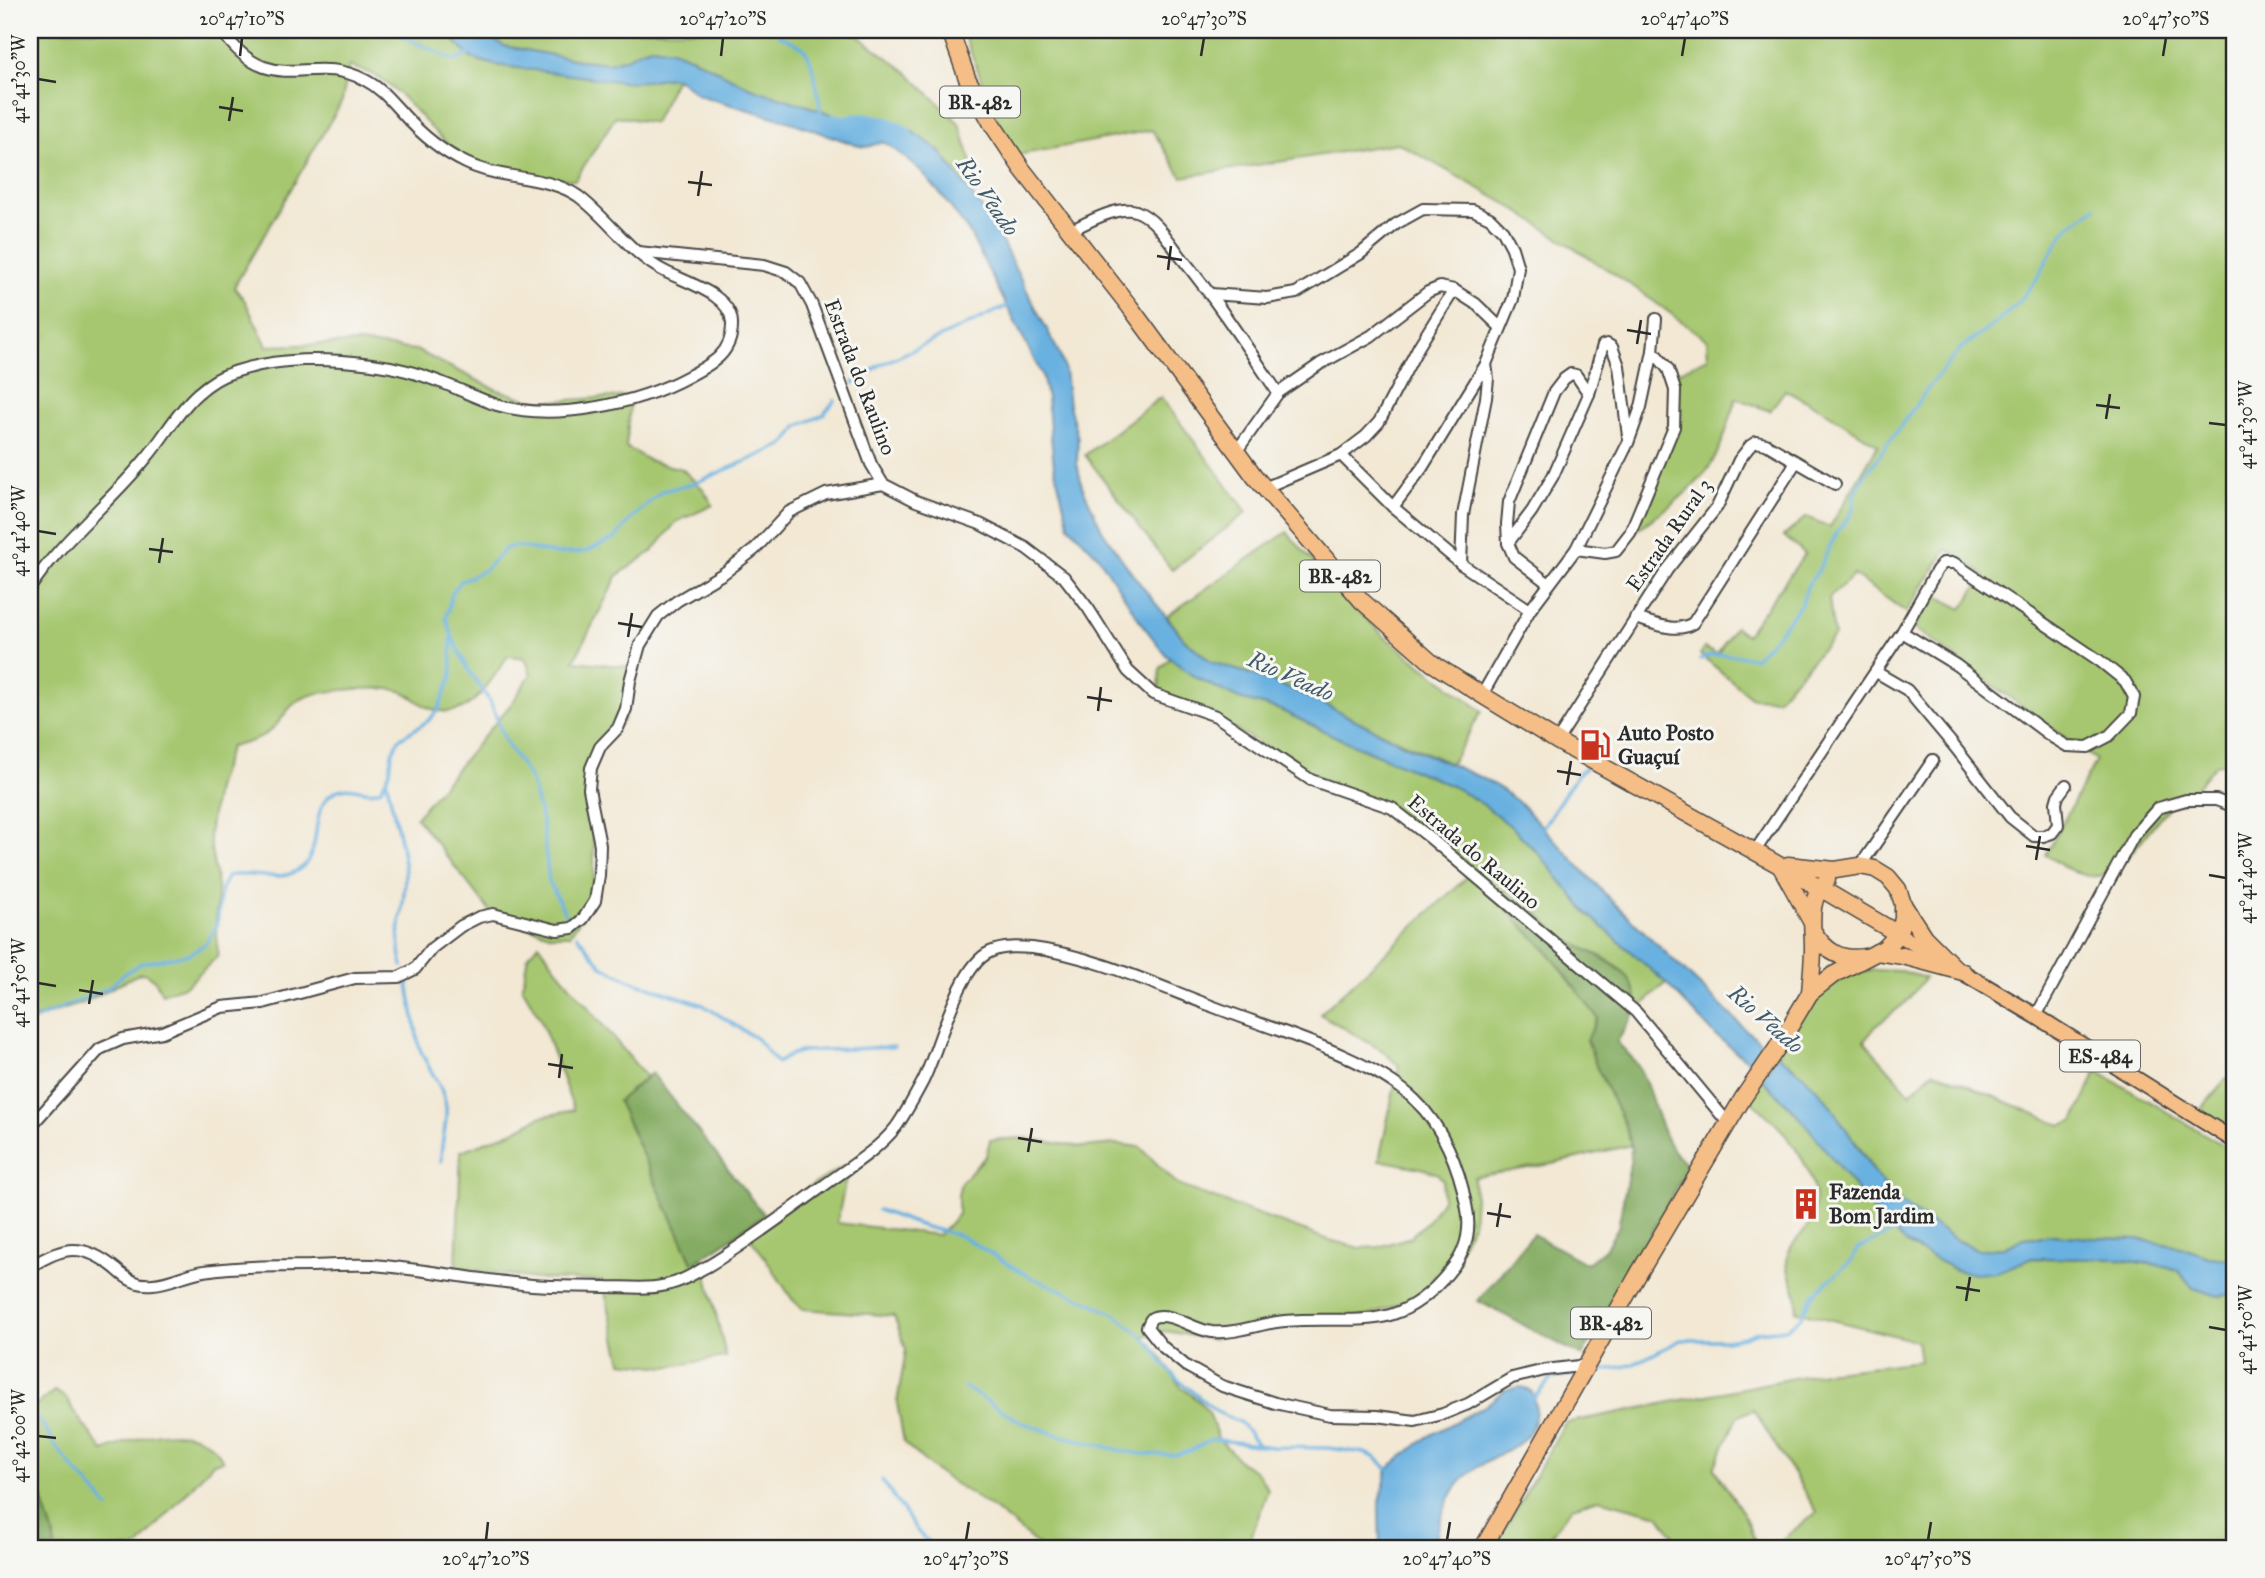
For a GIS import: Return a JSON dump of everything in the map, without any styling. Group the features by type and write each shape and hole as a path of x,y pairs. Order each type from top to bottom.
{"highway":[{"name":"BR-482","path":"950,30 967,78 992,124 1022,169 1130,307 1264,488 1362,601 1432,663 1557,741 1768,859 1809,868 1875,869 1888,877 1898,889 1903,904"},
{"name":"ES-484","path":"1768,859 1898,934"},
{"path":"1768,859 1823,946 1838,956 1852,959 1874,954 1903,956 1959,970"},
{"path":"1820,888 1838,873 1857,867"},
{"name":"BR-482","path":"1810,993 1814,900 1820,888"},
{"path":"1898,934 1903,919 1903,904"},
{"path":"1903,904 1924,937 1959,970"},
{"name":"BR-482","path":"1483,1548 1639,1273 1743,1098 1810,993 1833,975 1891,943 1898,934"}],"main road":[{"name":"ES-484","path":"1898,934 2036,1016 2235,1141"}],"street":[{"path":"30,588 58,552 148,457 193,397 213,382 236,371 314,359 355,362 412,372 498,405 545,411 596,408 647,396 715,362 733,333 732,315 718,298 651,265 578,196 560,186 483,171 461,161 438,146 406,117 388,96 364,79 335,71 283,72 268,69 255,64 241,53 221,30"},
{"path":"1211,294 1267,298 1296,293 1360,254 1396,224 1423,209 1474,210 1490,218 1503,231 1518,268 1513,299 1486,364 1422,468 1393,508"},
{"path":"1070,231 1104,215 1134,210 1146,217 1211,294 1278,393"},
{"name":"Estrada do Raulino","path":"638,253 764,265 786,272 800,283 813,305 871,464 883,484 916,501 980,524 1027,548 1064,577 1128,671 1153,694 1216,716 1311,780 1392,808 1636,1012 1728,1123"},
{"path":"1236,452 1278,393 1320,364 1371,336 1428,292 1440,287 1454,290 1476,304 1500,327"},
{"path":"1264,488 1341,455 1366,436 1379,422 1419,346 1454,290"},
{"path":"1482,695 1530,610 1576,549 1628,443 1641,407 1653,351 1656,319"},
{"path":"1508,543 1532,511 1553,475 1589,394 1603,345 1607,344 1612,347 1619,366 1628,443"},
{"path":"1576,549 1605,553 1616,551 1630,533 1674,428 1675,390 1668,369 1653,351"},
{"path":"1461,564 1463,515 1486,398 1486,364"},
{"path":"1549,584 1514,557 1508,543 1509,502 1554,392 1571,374 1576,375 1589,394"},
{"name":"Estrada Rural 3","path":"1557,741 1667,570 1717,507 1739,460 1750,446 1756,442 1766,444 1835,484"},
{"path":"1341,455 1393,508 1461,564 1530,610"},
{"name":"Estrada Rural 3","path":"1635,618 1677,629 1686,628 1693,623 1796,462"},
{"path":"30,1126 100,1049 123,1039 162,1032 222,1007 263,1003 355,978 399,977 415,969 432,948 461,926 479,917 493,914 557,930 572,928 583,919 595,901 599,876 600,845 589,789 591,768 600,747 618,728 626,709 640,645 658,615 724,573 754,550 789,512 826,494 883,484"},
{"path":"1768,859 1876,672 1943,563 1954,563 2126,681 2134,698 2131,713 2109,736 2088,747 2067,746 1956,665 1902,632"},
{"path":"1876,672 1907,690 2010,817 2034,836 2052,833 2058,825 2056,803 2066,785"},
{"path":"1857,867 1933,760"},
{"path":"2036,1016 2134,835 2158,808 2186,800 2216,800 2235,807"},
{"path":"30,1268 50,1254 71,1250 94,1254 127,1279 150,1285 210,1270 262,1266 369,1265 536,1285 647,1287 672,1284 728,1254 869,1153 894,1128 924,1079 949,1014 972,965 988,953 1009,947 1035,948 1134,976 1348,1058 1384,1077 1416,1101 1441,1134 1457,1168 1468,1209 1468,1237 1461,1258 1433,1293 1399,1314 1348,1321 1281,1321 1245,1330 1217,1333 1199,1330 1160,1315 1153,1318 1147,1327 1163,1347 1186,1366 1222,1387 1275,1404 1330,1415 1377,1416 1415,1421 1443,1415 1468,1404 1512,1378 1588,1364"}],"green space":[{"path":"30,30 444,30 471,58 495,65 607,79 646,81 659,77 676,78 654,123 616,116 575,180 515,174 480,165 451,147 388,84 349,66 342,101 234,287 245,301 267,346 357,343 416,350 495,389 536,402 631,396 626,447 650,461 682,469 703,489 713,505 676,522 653,551 618,575 574,661 630,667 624,720 602,740 587,796 594,847 594,882 586,909 570,935 552,935 492,914 416,817 512,703 531,674 525,658 508,656 484,690 466,706 454,711 427,707 396,690 356,689 328,692 302,698 267,733 230,747 216,788 209,835 217,886 218,956 187,985 162,994 151,977 140,973 83,1003 30,1020"},
{"path":"479,30 850,30 907,72 959,123 972,164 966,186 939,150 895,125 844,121 829,113 751,89 693,58 672,50 651,47 608,63 579,60 504,46"},
{"path":"962,30 2235,30 2235,762 2215,765 2183,803 2170,805 2123,863 2113,871 2104,875 2084,875 2046,855 2096,760 1914,628 1933,594 1962,609 1985,575 1947,549 1906,612 1854,575 1829,598 1834,636 1777,699 1752,698 1700,654 1704,648 1717,654 1735,627 1746,635 1805,554 1784,536 1806,517 1830,527 1878,445 1818,407 1785,390 1770,411 1736,398 1722,441 1707,471 1677,500 1635,531 1668,444 1670,410 1667,377 1708,358 1707,340 1637,289 1510,206 1398,143 1182,177 1152,130 1018,155 999,124"},
{"path":"1161,397 1247,512 1172,570 1085,455"},
{"path":"1287,532 1339,592 1386,638 1482,711 1451,764 1353,720 1312,698 1211,662 1184,639 1167,616"},
{"path":"1170,658 1193,676 1239,699 1278,709 1452,786 1484,805 1513,828 1541,856 1587,913 1666,983 1635,1012 1634,994 1621,970 1555,930 1519,891 1494,896 1549,953 1598,1018 1587,1040 1631,1145 1552,1164 1474,1177 1473,1222 1444,1282 1369,1316 1255,1328 1211,1339 1165,1331 1143,1336 1181,1387 1209,1413 1218,1438 1240,1461 1256,1471 1268,1489 1248,1546 1042,1548 994,1509 937,1472 904,1443 897,1403 906,1350 894,1316 803,1309 792,1299 742,1228 849,1163 837,1223 939,1235 958,1214 961,1182 986,1156 990,1140 1024,1138 1082,1147 1116,1144 1140,1147 1178,1185 1329,1240 1360,1248 1379,1247 1410,1237 1428,1221 1442,1199 1443,1180 1438,1174 1379,1160 1399,1066 1383,1051 1320,1014 1469,875 1404,816 1302,771 1246,735 1159,693 1160,669"},
{"path":"1509,889 1519,891 1557,933 1614,966 1625,975 1633,987 1636,999 1633,1014 1617,1042 1639,1068 1671,1148 1679,1159 1689,1166 1582,1356 1478,1301 1533,1234 1583,1262 1589,1262 1605,1249 1618,1228 1631,1158 1630,1140 1624,1123 1597,1068 1587,1040 1598,1018 1549,953 1493,896"},
{"path":"539,944 646,1077 618,1101 692,1262 703,1258 726,1357 666,1367 622,1362 602,1281 536,1279 456,1267 461,1151 514,1131 540,1117 574,1110 540,1018 522,987 528,955"},
{"path":"1874,970 1902,971 1925,978 1905,1003 1877,1025 1864,1041 1910,1093 1934,1071 2061,1125 2074,1121 2097,1071 2235,1152 2235,1260 2209,1257 2180,1247 2137,1239 2055,1235 2024,1238 2004,1248 1976,1249 1958,1241 1898,1201 1803,1075 1777,1054 1806,1009 1824,990 1847,976"},
{"path":"652,1073 764,1215 692,1262 618,1101"},
{"path":"1762,1079 1799,1116 1908,1245 1956,1270 2010,1267 2032,1258 2116,1259 2165,1266 2178,1270 2193,1288 2218,1296 2235,1294 2235,1548 1682,1548 1659,1515 1599,1499 1572,1507 1541,1548 1494,1548 1565,1423 1824,1372 1920,1361 1917,1341 1796,1311 1797,1297 1787,1259 1791,1248 1812,1218 1815,1202 1813,1185 1807,1168 1787,1136 1749,1100","holes":["1753,1409 1817,1512 1780,1541 1757,1547 1743,1513 1714,1468 1737,1417"]},
{"path":"2226,1079 2235,1084 2235,1136 2197,1114"},
{"path":"54,1391 69,1401 103,1451 151,1435 185,1434 200,1438 213,1447 223,1461 213,1463 137,1548 55,1548 53,1533 30,1462 30,1406 39,1403"},
{"path":"30,1462 53,1533 55,1548 30,1548"}],"water":[{"path":"444,30 479,30 504,46 608,63 651,47 672,50 751,88 829,113 844,121 895,125 911,131 939,150 990,219 1060,355 1078,438 1077,463 1082,486 1102,530 1184,639 1211,662 1263,678 1312,698 1501,789 1521,804 1608,897 1764,1045 1752,1064 1716,1036 1666,983 1587,913 1541,856 1513,828 1484,805 1452,786 1278,709 1239,699 1193,676 1166,655 1142,624 1098,556 1069,526 1054,466 1042,375 969,232 919,169 889,145 882,142 867,147 859,146 794,123 699,95 678,79 670,77 623,82 495,65 471,58"},
{"path":"1777,1054 1824,1096 1877,1176 1898,1201 1958,1241 1976,1249 1992,1249 2004,1248 2024,1238 2055,1235 2137,1239 2180,1247 2209,1257 2235,1260 2235,1294 2218,1296 2193,1288 2178,1270 2165,1266 2116,1259 2032,1258 1997,1272 1975,1274 1956,1270 1908,1245 1874,1212 1799,1116 1762,1079"},
{"path":"1520,1387 1531,1391 1535,1401 1536,1413 1531,1429 1517,1445 1476,1468 1460,1483 1444,1509 1434,1548 1380,1548 1379,1507 1387,1472 1392,1465 1427,1437 1485,1406 1505,1390"}],"waterway":[{"path":"30,34 31,30"},
{"path":"390,30 451,59 458,60 470,53"},
{"path":"778,30 779,35 799,45 808,54 816,80 821,115"},
{"path":"30,72 30,97"},
{"name":"Rio Veado","path":"835,123 876,124 903,135"},
{"path":"1701,659 1720,655 1755,658 1776,636 1801,604 1808,585 1838,530 1851,515 1853,498 1863,478 1929,387 1961,348 1995,324 2018,303 2038,277 2068,227 2096,207"},
{"path":"854,383 880,365 1012,304"},
{"path":"570,924 549,881 542,821 531,780 505,741 491,703 468,669 453,639 446,618 452,593 461,581 485,570 506,548 516,546 557,554 585,552 615,538 633,517 662,491 695,483 783,445 798,426 823,415 835,400"},
{"path":"30,1022 108,988 142,963 189,954 205,944 217,926 221,889 228,876 284,876 301,868 312,852 320,812 330,795 350,788 369,791 381,789 390,771 392,753 399,739 428,721 438,710 452,676 451,639"},
{"path":"1543,827 1575,778 1586,767"},
{"path":"387,781 405,873 399,941 403,966"},
{"path":"577,935 602,966 632,981 703,1005 757,1039 777,1063 792,1054 804,1051 894,1047"},
{"path":"408,984 419,1046 442,1090 446,1107 441,1162"},
{"path":"878,1210 922,1226 961,1236 1030,1277 1116,1315 1151,1344 1176,1378 1217,1412 1241,1423 1259,1446"},
{"path":"1594,1372 1632,1365 1681,1340 1726,1340 1757,1332 1786,1329 1801,1317 1813,1295 1852,1260 1857,1249 1898,1230"},
{"path":"1531,1401 1552,1378 1573,1375"},
{"path":"964,1387 1021,1422 1055,1434 1122,1451 1175,1455 1190,1451 1212,1439 1272,1447 1328,1448 1365,1453 1376,1458 1391,1472"},
{"path":"30,1414 41,1421 57,1448 108,1508"},
{"path":"882,1480 918,1532 934,1548"}],"place":[{"name":"Auto Posto Guaçuí","path":"1595,745"},
{"name":"Fazenda Bom Jardim","path":"1806,1204"}]}
